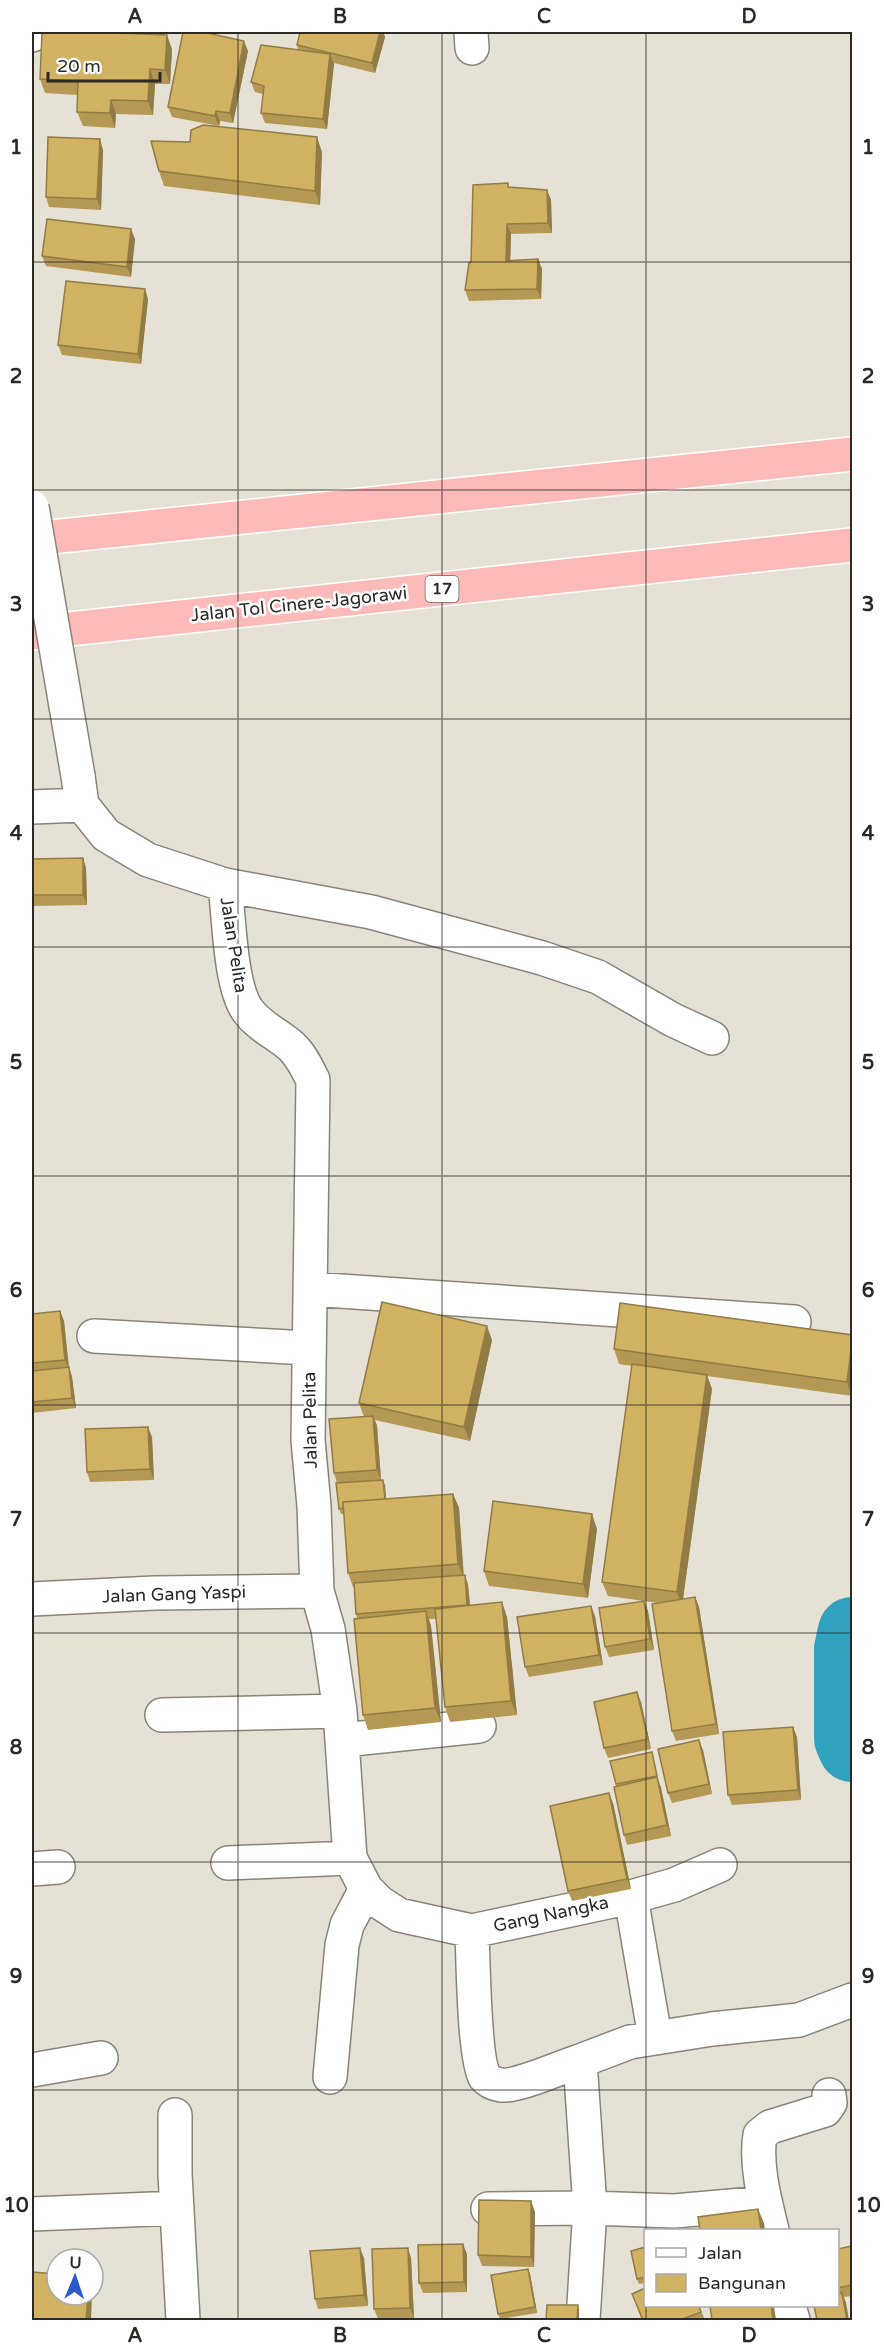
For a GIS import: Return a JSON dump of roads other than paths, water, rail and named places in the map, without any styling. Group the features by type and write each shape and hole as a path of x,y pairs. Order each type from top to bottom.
{"highway":[{"path":"32,539 852,454"},
{"name":"Jalan Tol Cinere-Jagorawi","path":"32,633 852,544"}],"street":[{"name":"Jalan Pelita","path":"32,507 80,790 106,835 148,861 225,885 239,992 248,1010 260,1023 293,1047 313,1080 308,1440 314,1506 317,1591 331,1648 342,1725 350,1858"},
{"path":"32,807 80,790"},
{"path":"225,885 371,912 542,958 598,977 673,1020 712,1038"},
{"path":"311,1289 794,1322"},
{"path":"94,1336 309,1348"},
{"name":"Jalan Gang Yaspi","path":"32,1599 155,1593 317,1591"},
{"path":"162,1715 342,1725 479,1726"},
{"path":"228,1863 350,1858 366,1889 379,1902 399,1915 472,1931 480,2063 485,2076 491,2083 510,2085 630,2042 712,2029 799,2020 852,2000"},
{"name":"Gang Nangka","path":"472,1931 631,1897 674,1885 720,1865"},
{"path":"330,2077 342,1945 347,1925 366,1889"},
{"path":"631,1897 655,2037"},
{"path":"32,2070 101,2058"},
{"path":"579,2061 590,2208 583,2320"},
{"path":"484,2209 590,2208 768,2217 758,2146 760,2135 770,2127 825,2110 830,2103 829,2095"},
{"path":"175,2115 183,2320"},
{"path":"32,2214 177,2208"}],"waterway":[{"path":"852,1631 848,1649 848,1739 852,1748"}]}
